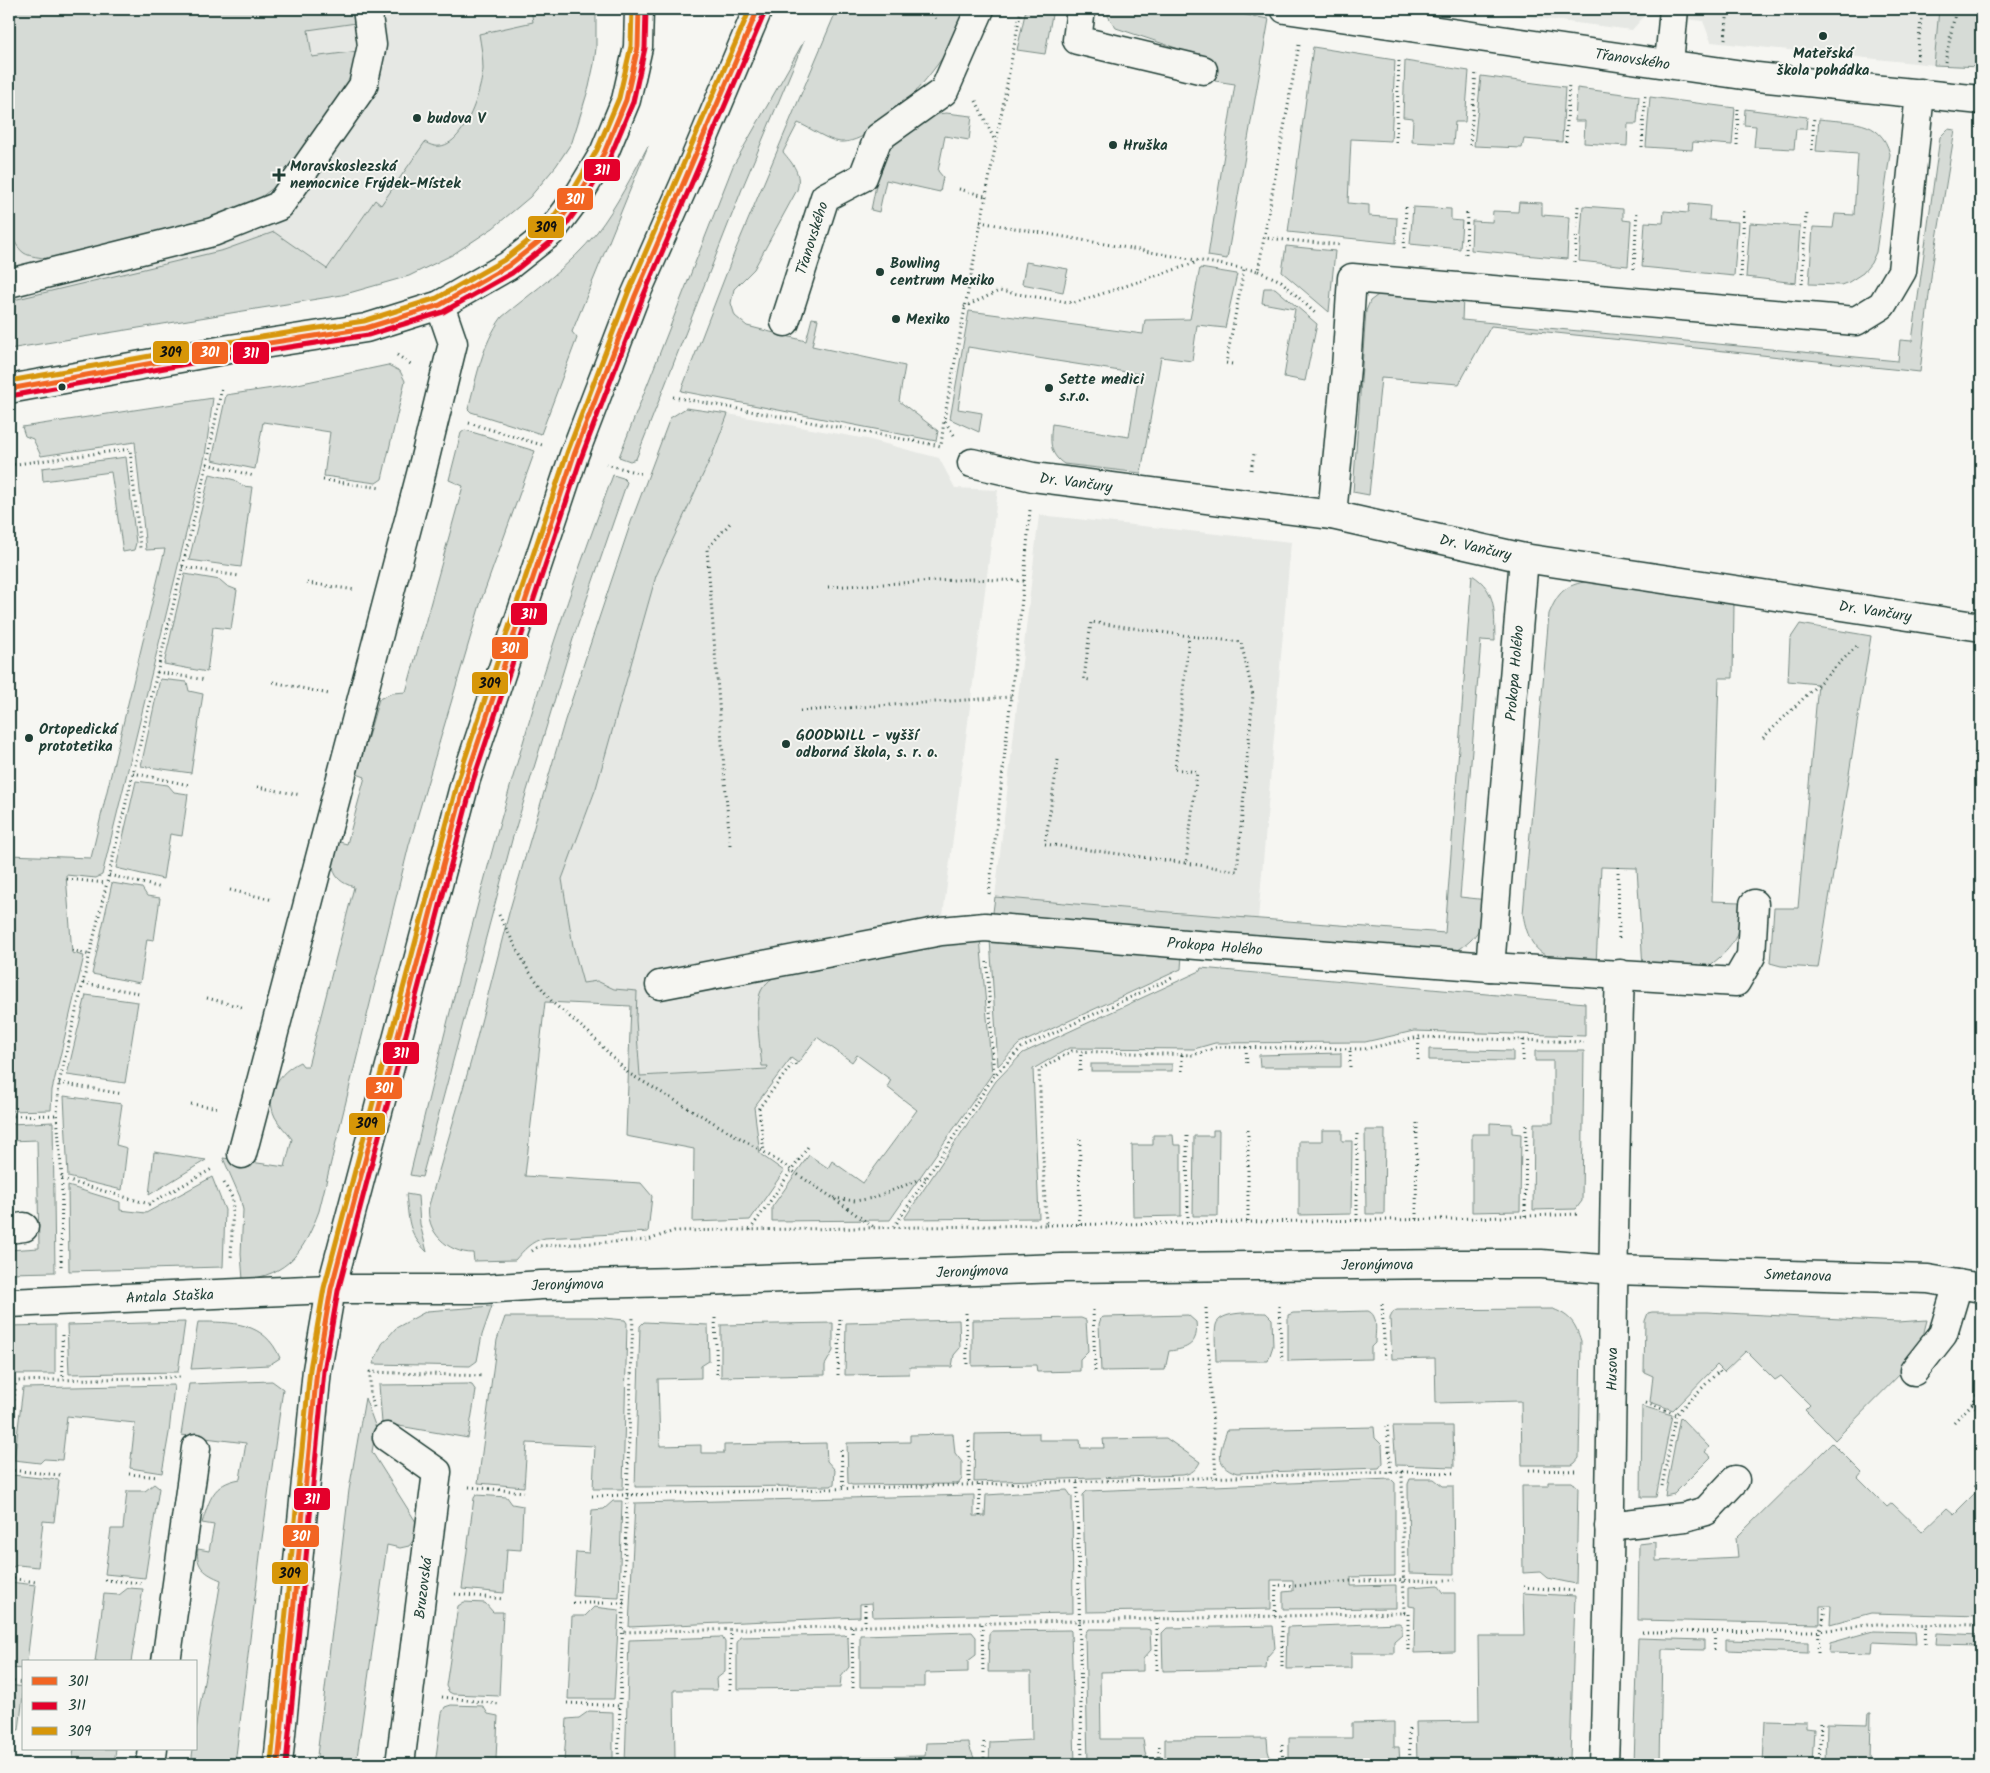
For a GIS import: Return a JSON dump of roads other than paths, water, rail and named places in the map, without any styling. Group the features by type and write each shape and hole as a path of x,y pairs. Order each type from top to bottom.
{"street":[{"path":"13,282 213,232 279,206 363,86 372,45 367,9"},
{"path":"9,388 230,348 366,328 440,305 508,266 551,232 580,194 604,153 626,100 638,47 639,9"},
{"path":"278,1764 317,1370 331,1289 466,780 574,455 635,296 758,9"},
{"name":"Třanovského","path":"785,322 826,197 864,177 878,138 944,91 980,9"},
{"path":"1081,9 1077,40 1203,70"},
{"path":"1669,63 1674,9"},
{"name":"Třanovského","path":"1295,11 1757,76 1981,100"},
{"path":"1332,515 1346,368 1352,278 1856,321 1882,305 1902,271 1920,93"},
{"path":"242,1154 453,343 440,305"},
{"name":"Dr. Vančury","path":"972,463 1034,477 1332,515 1524,558 1981,627"},
{"name":"Prokopa Holého","path":"1490,967 1524,558"},
{"name":"Prokopa Holého","path":"660,985 940,931 985,927 1490,967 1736,982 1751,956 1754,904"},
{"name":"Husova","path":"1604,1764 1620,974"},
{"name":"Jeronýmova","path":"331,1289 484,1289 541,1285 1060,1268 1541,1264 1613,1270"},
{"name":"Smetanova","path":"1613,1270 1928,1279 1970,1286"},
{"path":"1914,1371 1943,1334 1970,1286"},
{"name":"Antala Staška","path":"9,1303 331,1289"},
{"name":"Bruzovská","path":"387,1437 437,1472 400,1764"},
{"path":"166,1660 196,1448"},
{"path":"1609,1526 1685,1517 1706,1510 1735,1480"},
{"path":"151,1764 153,1750"}],"place":[{"name":"Mateřská škola pohádka","path":"1823,36"},
{"name":"budova V","path":"417,118"},
{"name":"Hruška","path":"1113,145"},
{"name":"Moravskoslezská nemocnice Frýdek-Místek","path":"279,175"},
{"name":"Bowling centrum Mexiko","path":"880,272"},
{"name":"Mexiko","path":"896,319"},
{"name":"Sette medici s.r.o.","path":"1049,388"},
{"name":"Ortopedická prototetika","path":"29,738"},
{"name":"GOODWILL - vyšší odborná škola, s. r. o.","path":"786,744"}]}
